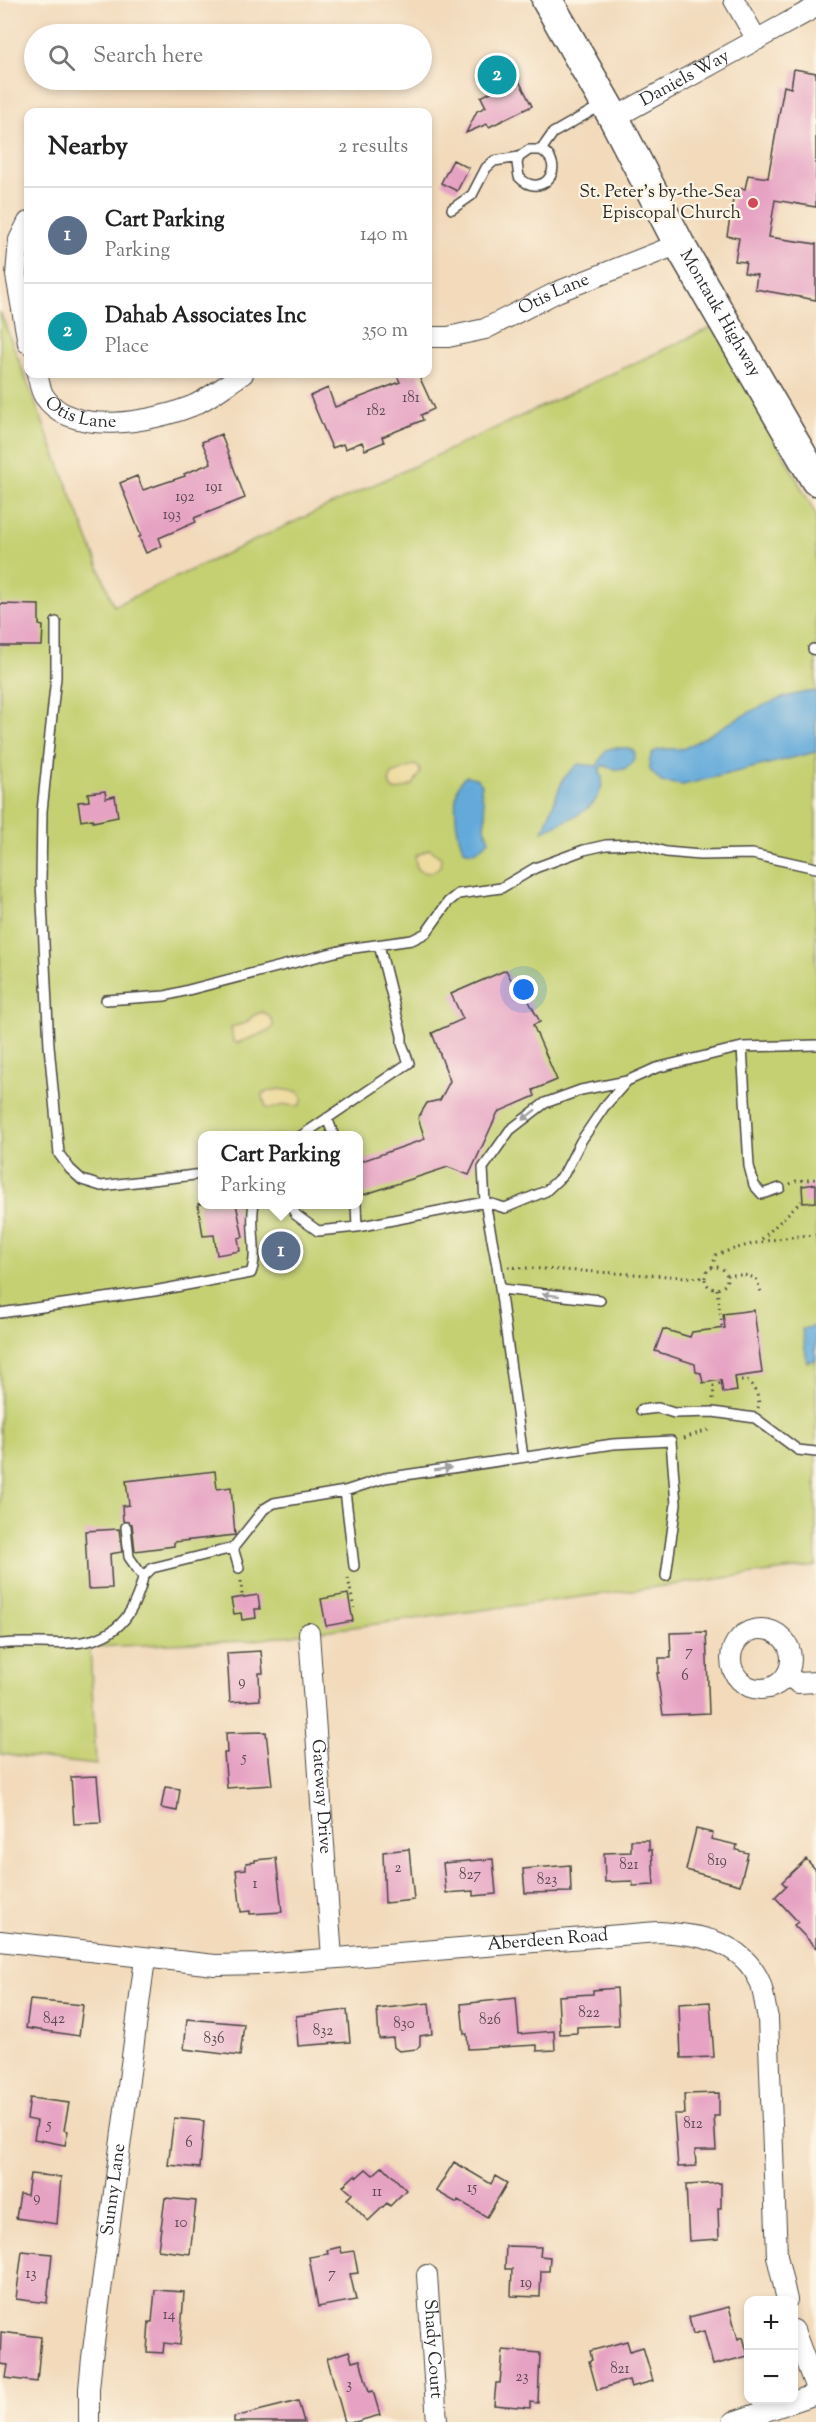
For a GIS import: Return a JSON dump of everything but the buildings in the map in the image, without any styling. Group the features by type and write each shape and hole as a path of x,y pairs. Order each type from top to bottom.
{"main road":[{"name":"Montauk Highway","path":"547,0 610,111 679,244 812,468"}],"street":[{"path":"734,0 757,40"},
{"name":"Daniels Way","path":"610,111 757,40 816,7"},
{"path":"24,230 19,240 16,275 24,321"},
{"name":"Otis Lane","path":"432,337 448,337 485,330 557,292 679,244"},
{"name":"Otis Lane","path":"38,378 43,394 56,408 80,420 105,423 150,417 193,405 237,378"},
{"name":"Gateway Drive","path":"309,1633 332,1958"},
{"path":"787,1675 798,1683 816,1682"},
{"name":"Aberdeen Road","path":"0,1941 144,1959 215,1965 657,1932 689,1933 717,1940 743,1959 759,1982 768,2018 777,2256 786,2296"},
{"name":"Sunny Lane","path":"89,2422 92,2358 144,1959"},
{"name":"Shady Court","path":"427,2275 438,2422"},
{"path":"798,2341 816,2389"},
{"path":"733,2422 816,2394"}],"lane":[{"path":"541,150 553,133 610,111"},
{"path":"452,209 472,195 486,168 494,161 519,157 529,150 541,150 550,156 553,168 549,179 542,184 528,184 519,177 517,163 519,157"},
{"path":"56,621 56,677 42,812 41,882 49,1046 59,1154 82,1180 101,1186 198,1175"},
{"path":"106,1000 165,996 347,949 412,940 426,933 448,902 458,894 501,888 535,868 584,850 606,845 638,844 666,852 700,855 752,854 816,868"},
{"path":"308,1131 409,1063 402,1044 402,1036 379,945"},
{"path":"523,1457 498,1266 485,1202 483,1168 510,1130 545,1103 582,1090 627,1081 656,1068 742,1047 816,1045"},
{"path":"742,1047 749,1166 754,1185 762,1194 780,1188"},
{"path":"293,1209 296,1215 318,1231 357,1227 485,1202 505,1208 546,1191 564,1174 581,1141 604,1107 627,1081"},
{"path":"327,1118 332,1131"},
{"path":"0,1313 154,1291 251,1273 255,1264 251,1217 253,1209"},
{"path":"356,1209 357,1227"},
{"path":"501,1289 600,1300"},
{"path":"641,1410 658,1408 674,1413 713,1412 755,1418 798,1450 816,1452"},
{"path":"0,1644 63,1643 101,1639 124,1622 141,1589 143,1577 152,1568 233,1548 264,1509 274,1503 345,1491 385,1478 613,1444 671,1441 676,1504 666,1576"},
{"path":"345,1491 354,1566"},
{"path":"126,1527 129,1557 143,1577"},
{"path":"233,1548 239,1568"}],"path":[{"path":"780,1188 796,1181 816,1179"},
{"path":"761,1241 801,1201"},
{"path":"712,1267 716,1255 761,1241 816,1234"},
{"path":"498,1266 704,1278"},
{"path":"712,1267 720,1267 727,1275 726,1283 717,1289 707,1285 704,1278 706,1271 712,1267"},
{"path":"727,1275 756,1278 761,1292"},
{"path":"717,1289 722,1328"},
{"path":"735,1381 748,1381 756,1391 759,1403 755,1418"},
{"path":"354,1566 348,1576 354,1608"}],"green space":[{"path":"0,312 114,606 714,326 816,515 816,1566 247,1641 90,1647 96,1765 0,1754"}],"sand":[{"path":"415,765 419,767 420,773 413,785 396,791 391,788 389,781 392,774"},
{"path":"430,849 441,858 440,866 426,873 417,869 415,856"},
{"path":"262,1012 273,1022 273,1027 269,1031 237,1043 233,1041 231,1027 246,1023 254,1015"},
{"path":"279,1089 299,1092 303,1099 300,1105 266,1108 262,1093"}],"water":[{"path":"816,691 816,752 683,785 661,782 650,770 650,761 655,751 685,748 732,721 781,698"},
{"path":"612,748 633,750 635,754 630,765 627,768 613,769 603,765 599,771 602,775 598,797 591,805 583,812 543,831 563,779 578,764 597,766 606,750"},
{"path":"466,776 476,778 482,785 486,815 484,826 489,840 478,850 472,852 464,850 461,843 456,812 457,790"},
{"path":"816,1326 816,1360 807,1362 802,1329"}],"place":[{"name":"Dahab Associates Inc","path":"497,75"},
{"name":"St. Peter's by-the-Sea Episcopal Church","path":"753,203"},
{"name":"Cart Parking","path":"281,1251"}]}
